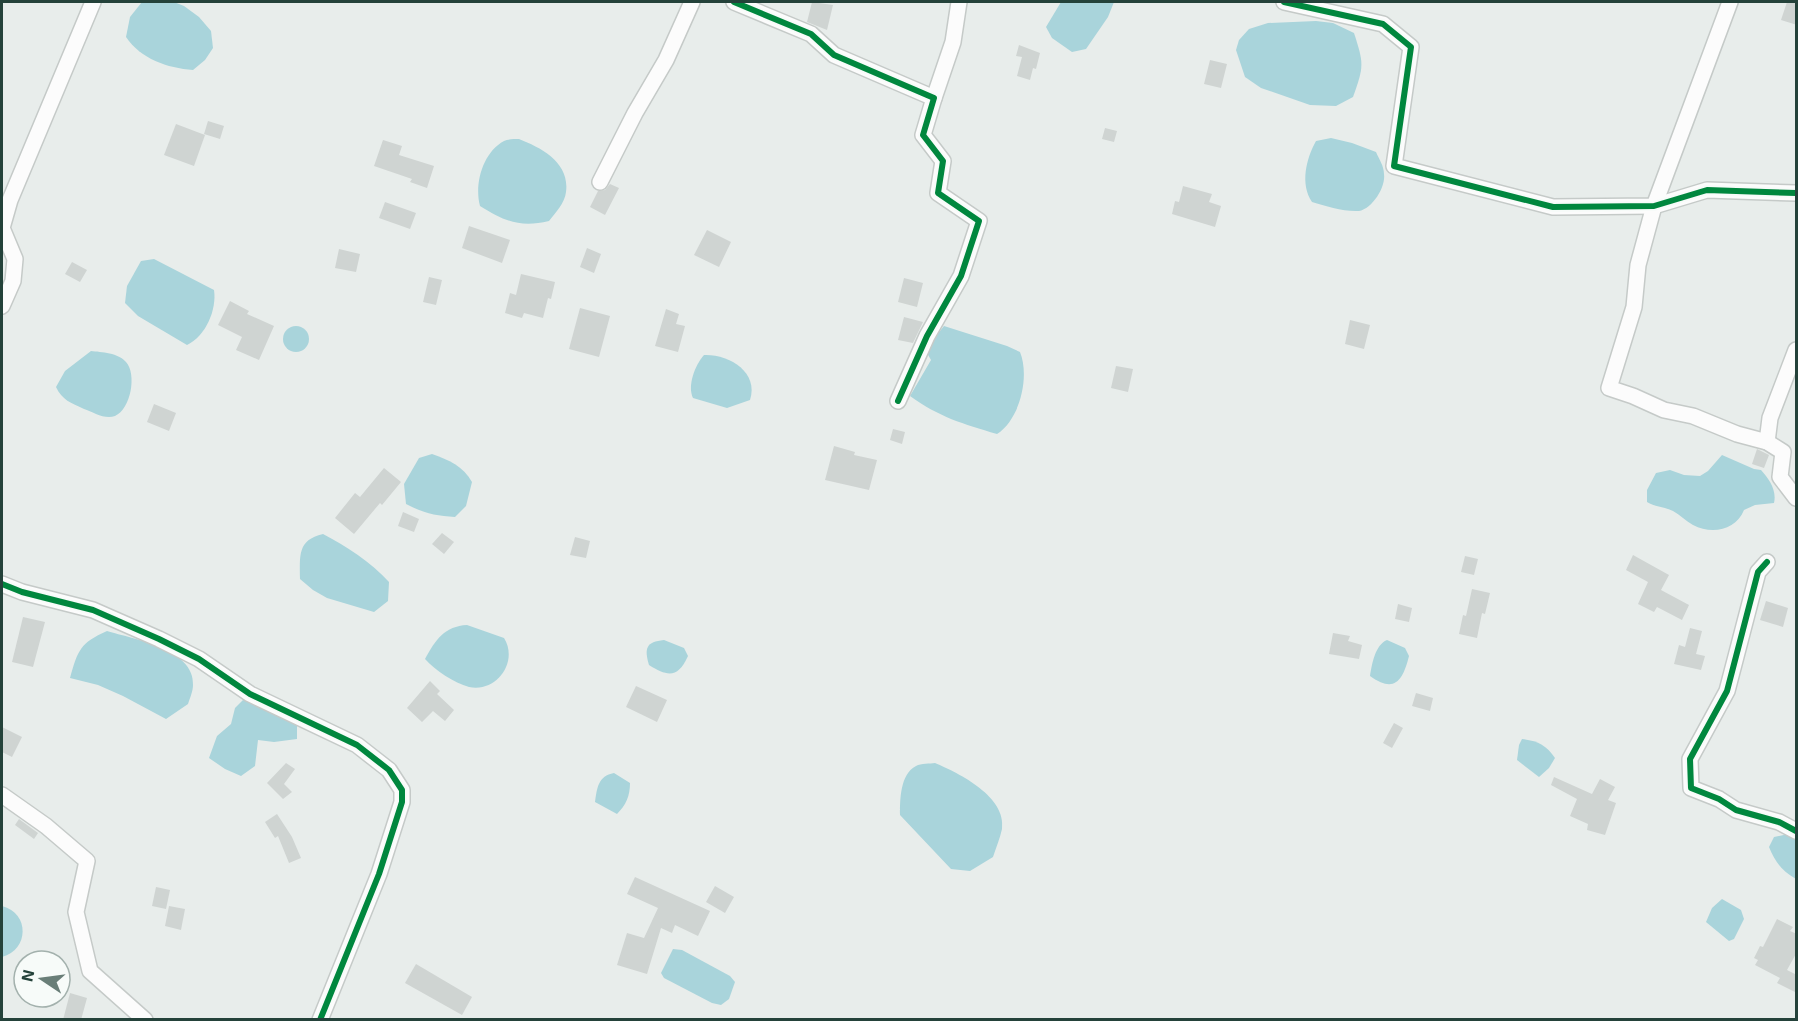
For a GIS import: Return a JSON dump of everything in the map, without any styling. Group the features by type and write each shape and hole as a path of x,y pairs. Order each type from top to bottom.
{"street":[{"path":"2,306 13,281 15,259 2,228 10,200 93,2"},
{"path":"600,182 635,113 666,60 692,2"},
{"path":"734,2 811,34 834,55 934,98"},
{"path":"898,400 927,336 961,276 979,221 938,193 943,161 923,135 953,42 959,2"},
{"path":"1284,2 1383,24 1411,47 1394,166 1554,207 1654,206 1707,190 1797,193"},
{"path":"1731,2 1654,206 1638,265 1634,307 1609,388 1664,410 1693,416 1737,434 1767,442 1783,452 1780,477 1797,498"},
{"path":"1767,442 1770,418 1797,350"},
{"path":"1767,562 1758,572 1727,691 1690,759 1691,788 1736,810 1779,822 1797,831"},
{"path":"2,584 22,592 93,610 199,658 250,693 357,745 389,770 402,790 402,802 380,874 320,1020"},
{"path":"2,795 46,826 87,861 76,912 90,971 145,1020"}],"water":[{"path":"142,2 174,2 199,17 211,31 213,48 205,60 193,70 183,69 155,61 132,45 126,37 130,17"},
{"path":"1061,2 1114,2 1108,17 1086,49 1072,52 1052,38 1046,27"},
{"path":"1316,21 1333,23 1354,33 1360,52 1361,65 1353,97 1336,106 1310,105 1261,88 1245,77 1236,50 1239,40 1249,29 1268,23"},
{"path":"1331,138 1376,152 1383,168 1383,185 1373,202 1364,209 1353,211 1329,207 1312,202 1308,195 1305,180 1312,148 1316,141"},
{"path":"519,139 553,158 564,173 566,192 564,200 549,221 529,224 513,222 480,206 479,179 486,161 497,146 504,141"},
{"path":"154,259 214,290 214,305 209,321 200,335 187,345 138,316 125,303 127,286 141,261"},
{"path":"296,326 305,330 309,339 305,348 296,352 287,348 283,339 287,330"},
{"path":"944,326 1020,352 1024,373 1021,397 1012,418 997,434 952,419 910,396 931,360 927,353 932,341"},
{"path":"91,351 119,357 129,367 131,391 125,406 115,416 95,414 75,405 64,398 56,387 65,371"},
{"path":"704,355 714,355 732,361 740,367 750,381 752,390 750,400 727,408 693,398 691,388 693,376"},
{"path":"432,454 455,464 472,482 466,506 455,517 430,514 406,504 404,484 419,458"},
{"path":"1722,455 1761,470 1773,489 1774,503 1755,505 1744,510 1740,517 1729,526 1723,529 1708,530 1690,523 1673,511 1647,502 1647,490 1656,473 1670,470 1684,475 1700,476 1708,471"},
{"path":"323,534 358,555 389,582 388,601 374,612 327,598 300,579 300,556 304,545 308,540"},
{"path":"467,625 504,638 508,647 507,666 502,674 488,685 479,688 463,685 445,676 425,659 442,635 453,628"},
{"path":"107,631 146,642 174,654 184,662 191,673 193,685 188,704 166,719 98,685 70,678 81,648 91,639"},
{"path":"664,640 684,648 688,656 676,672 662,672 649,665 648,647 653,642"},
{"path":"1387,640 1405,648 1409,656 1401,678 1392,684 1386,684 1370,676 1377,650"},
{"path":"243,700 271,710 297,726 297,739 274,742 258,740 255,766 241,776 209,758 217,736 231,724 235,708"},
{"path":"1522,739 1541,744 1555,758 1549,768 1539,777 1517,760"},
{"path":"935,763 979,788 997,807 1002,817 1002,829 993,857 970,871 951,869 900,815 902,788 907,775 918,765"},
{"path":"614,773 630,783 627,800 617,814 595,802 601,780"},
{"path":"1788,834 1796,840 1796,879 1780,866 1769,847 1774,837"},
{"path":"1722,899 1741,910 1744,919 1734,939 1729,941 1706,922 1712,908"},
{"path":"2,906 18,916 23,932 17,947 2,957"},
{"path":"673,949 682,950 730,976 735,982 729,999 721,1005 712,1003 664,978 661,973"}],"building":[{"path":"812,2 833,5 827,30 807,22"},
{"path":"1787,2 1797,2 1797,25 1781,20"},
{"path":"1019,45 1040,53 1036,69 1033,68 1030,80 1017,76 1022,57 1016,56"},
{"path":"1210,60 1227,64 1221,88 1204,84"},
{"path":"208,121 224,126 220,139 204,134"},
{"path":"176,124 205,135 194,166 164,155"},
{"path":"1105,128 1117,131 1114,142 1102,139"},
{"path":"383,140 402,146 399,155 434,166 427,188 410,182 412,179 374,166"},
{"path":"610,184 619,188 605,215 590,207 598,191 605,190"},
{"path":"1183,186 1212,194 1209,202 1221,206 1215,227 1172,214 1175,201 1179,202"},
{"path":"385,202 416,213 410,229 379,218"},
{"path":"469,226 510,240 502,263 462,248"},
{"path":"707,230 731,242 719,267 694,255"},
{"path":"587,248 601,254 594,273 580,267"},
{"path":"339,249 360,254 356,272 335,268"},
{"path":"72,262 87,270 80,282 65,274"},
{"path":"521,274 555,282 543,318 524,313 522,318 505,313 510,293 516,295"},
{"path":"429,277 442,280 436,305 423,302"},
{"path":"904,278 923,283 917,307 898,302"},
{"path":"230,301 249,311 247,314 274,326 259,360 236,350 242,337 218,325"},
{"path":"580,308 610,316 599,357 569,349"},
{"path":"666,309 679,314 676,324 685,326 678,352 655,346"},
{"path":"904,317 923,322 913,343 898,340"},
{"path":"1350,320 1370,325 1364,349 1345,344"},
{"path":"1116,366 1133,369 1128,392 1111,388"},
{"path":"154,404 176,413 169,431 147,422"},
{"path":"893,429 905,432 902,444 890,440"},
{"path":"834,446 855,452 854,455 877,460 869,490 825,480"},
{"path":"1757,449 1769,455 1764,468 1752,464"},
{"path":"384,468 401,482 354,534 335,518 355,493 360,497"},
{"path":"403,512 419,519 414,532 398,526"},
{"path":"442,533 454,542 444,554 432,544"},
{"path":"575,537 590,541 586,558 570,555"},
{"path":"1633,555 1669,575 1661,590 1689,605 1682,620 1657,607 1654,612 1638,604 1648,582 1626,570"},
{"path":"1465,556 1478,559 1474,575 1461,572"},
{"path":"1472,589 1490,593 1485,614 1482,613 1477,638 1459,634"},
{"path":"1766,601 1788,608 1783,627 1760,620"},
{"path":"1398,604 1412,608 1409,622 1395,619"},
{"path":"23,617 45,622 33,667 12,662"},
{"path":"1690,628 1702,631 1696,654 1705,656 1701,670 1674,664 1679,645 1685,647"},
{"path":"1333,633 1350,636 1348,641 1362,645 1359,659 1329,654"},
{"path":"430,681 440,691 437,694 454,710 445,721 433,711 422,722 407,708"},
{"path":"636,686 667,700 657,722 626,707"},
{"path":"1416,693 1433,698 1430,711 1412,706"},
{"path":"1394,723 1403,728 1392,748 1383,743"},
{"path":"2,727 22,737 12,757 2,752"},
{"path":"286,763 295,769 284,784 292,792 283,799 267,783"},
{"path":"1554,777 1592,794 1600,779 1615,787 1608,800 1616,803 1605,835 1587,830 1588,824 1570,816 1577,799 1551,785"},
{"path":"277,814 292,837 301,858 289,863 278,836 275,838 265,822"},
{"path":"19,819 38,833 34,839 15,825"},
{"path":"635,877 710,911 698,936 675,925 672,933 661,928 647,974 617,965 627,933 644,938 658,908 627,894"},
{"path":"715,886 734,897 725,913 706,902"},
{"path":"156,887 170,890 166,909 152,906"},
{"path":"169,906 185,909 181,930 165,926"},
{"path":"1777,919 1793,927 1790,931 1797,934 1797,952 1787,970 1797,975 1797,993 1777,983 1780,978 1755,965 1758,960 1754,958 1760,946 1763,947"},
{"path":"416,964 472,997 462,1015 405,983"},
{"path":"72,994 87,998 81,1020 63,1020 66,1009 72,1009"}],"cycle path":[{"path":"734,2 811,34 834,55 934,98 923,135 943,161 938,193 979,221 961,276 927,336 898,401"},
{"path":"1284,2 1383,24 1411,47 1394,166 1553,207 1654,206 1707,190 1796,193"},
{"path":"1767,562 1758,572 1727,691 1690,759 1691,788 1719,799 1736,810 1779,822 1796,831"},
{"path":"2,584 22,592 93,610 159,639 199,659 250,694 357,745 389,770 402,790 402,802 379,874 320,1020"}]}
